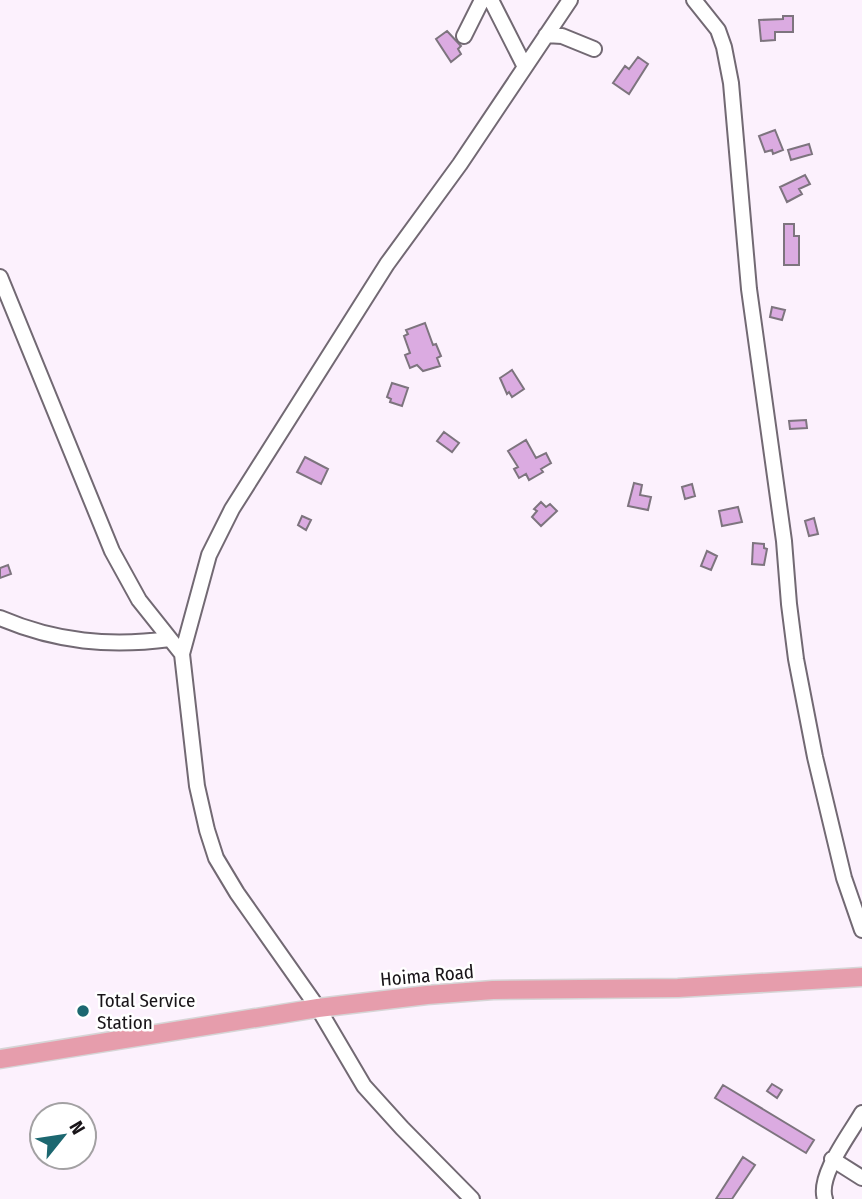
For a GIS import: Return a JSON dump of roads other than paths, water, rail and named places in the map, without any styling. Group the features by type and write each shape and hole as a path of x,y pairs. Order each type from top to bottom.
{"main road":[{"name":"Hoima Road","path":"0,1059 318,1008 427,995 493,990 678,988 862,977"}],"street":[{"path":"464,36 482,0"},
{"path":"491,0 525,66"},
{"path":"472,1199 364,1086 318,1008 216,858 197,786 183,654 209,555 232,509 387,264 460,164 570,0"},
{"path":"694,0 718,30 729,71 749,289 784,541 796,659 815,757 841,864 862,930"},
{"path":"546,35 562,36 594,49"},
{"path":"0,277 112,551 139,600 183,654"},
{"path":"0,618 24,628 66,639 96,643 133,644 170,639"},
{"path":"825,1199 822,1191 832,1159 838,1154 862,1113"},
{"path":"832,1159 862,1178"}],"place":[{"name":"Total Service Station","path":"83,1011"}]}
